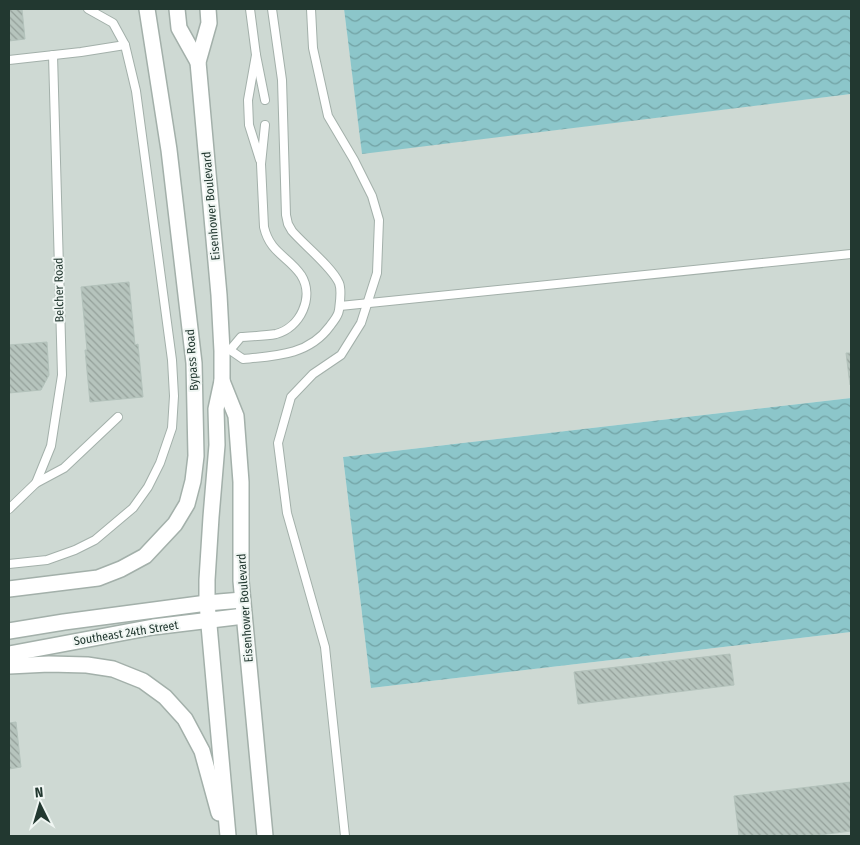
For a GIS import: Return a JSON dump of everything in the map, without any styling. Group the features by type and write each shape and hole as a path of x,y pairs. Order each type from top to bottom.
{"street":[{"name":"Bypass Road","path":"9,589 98,578 121,569 145,556 175,524 187,504 193,481 196,456 194,363 169,150 147,9"},
{"name":"Eisenhower Boulevard","path":"177,9 179,28 198,62"},
{"name":"Eisenhower Boulevard","path":"208,9 209,23 198,62 219,295 226,350 216,409 217,445 207,603 227,836"},
{"name":"Eisenhower Boulevard","path":"222,381 236,416 241,482 242,600 265,836"},
{"name":"Southeast 24th Street","path":"9,631 64,622 242,600"},
{"name":"Southeast 24th Street","path":"9,654 153,627 244,616"},
{"path":"9,666 59,664 87,665 113,669 143,681 165,696 185,719 202,751 227,836"}],"lane":[{"path":"9,564 47,560 75,550 94,540 133,508 148,487 160,463 172,428 174,396 172,360 136,91 126,45 113,23 88,9"},
{"path":"250,9 256,55 265,100"},
{"path":"265,125 261,164 264,227 270,243 302,277 305,286 306,304 299,318 292,326 276,334 241,337 226,350 243,359 270,357 295,352 309,346 325,334 338,317 340,306 339,284 334,274 301,242 288,224 286,215 282,80 272,9"},
{"path":"311,9 313,48 328,116 354,160 372,196 379,220 377,273 361,322 341,355 313,374 290,397 278,443 287,513 325,647 345,836"},
{"path":"9,60 126,45"},
{"name":"Belcher Road","path":"9,510 36,483 51,446 62,375 53,55"},
{"path":"256,55 248,100 250,125 261,164"},
{"path":"340,306 851,254"},
{"path":"36,483 64,468 118,417"}],"shaded area":[{"path":"9,9 344,9 362,153 851,94 851,398 343,457 371,688 851,632 851,836 9,836"}],"water":[{"path":"344,9 851,9 851,94 362,154"},
{"path":"851,398 851,632 371,688 343,457"}],"building":[{"path":"9,9 22,9 25,39 9,41"},
{"path":"129,282 135,345 138,344 143,397 90,402 81,287"},
{"path":"47,342 49,375 41,390 9,393 9,345"},
{"path":"846,353 851,353 850,385"},
{"path":"730,654 734,685 578,704 574,672"},
{"path":"16,722 21,767 9,769 9,723"},
{"path":"851,782 851,831 812,836 739,836 734,796"}]}
